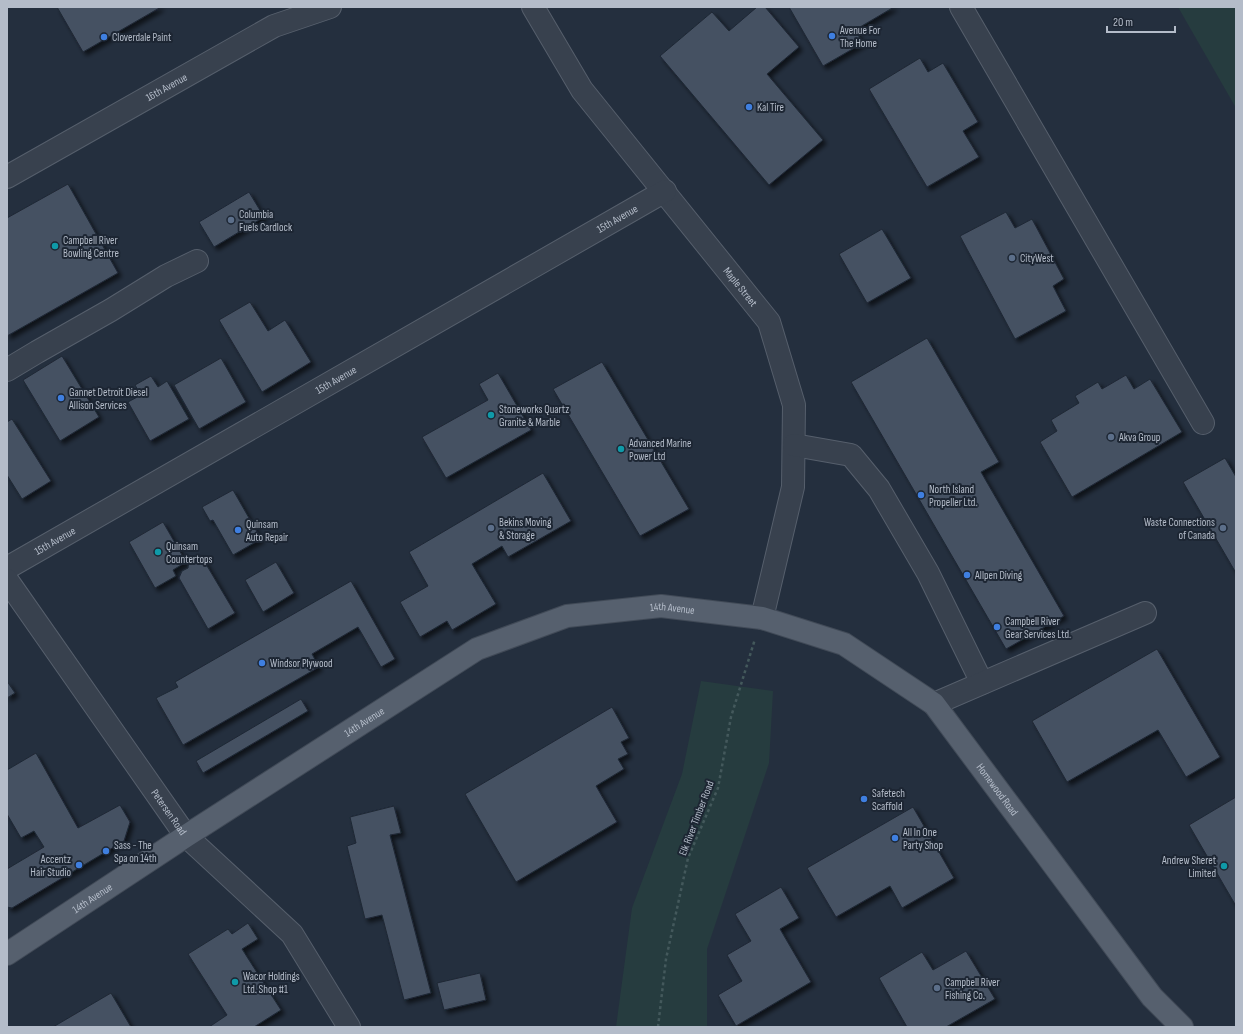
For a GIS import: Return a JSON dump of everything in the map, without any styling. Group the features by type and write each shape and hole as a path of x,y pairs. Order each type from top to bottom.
{"main road":[{"name":"14th Avenue","path":"7,954 186,836 478,649 567,616 661,606 762,618"},
{"name":"Homewood Road","path":"762,618 844,644 934,704 1152,997 1182,1027"}],"street":[{"name":"16th Avenue","path":"7,177 274,26 330,7"},
{"name":"Maple Street","path":"533,7 582,90 665,191 769,322 794,405 794,445 793,487 762,618"},
{"path":"961,7 1203,423"},
{"name":"15th Avenue","path":"7,568 665,191"},
{"path":"7,370 111,310 166,276 197,261"},
{"path":"794,445 851,455 879,489 928,573 982,684"},
{"name":"Petersen Road","path":"7,580 186,836 292,934 349,1027"},
{"path":"934,704 1145,613"}],"path":[{"name":"Elk River Timber Road","path":"658,1027 666,959 688,858 718,788 730,717 762,618"}],"green space":[{"path":"1178,7 1236,7 1236,108"},
{"path":"701,681 773,691 769,763 707,949 707,1027 616,1027 632,908 682,774"}],"building":[{"path":"57,7 161,7 83,52"},
{"name":"Kal Tire","path":"757,7 765,7 799,47 767,74 823,140 769,185 660,56 712,12 729,31"},
{"name":"Avenue For The Home","path":"789,7 894,7 855,30 863,43 823,66"},
{"path":"920,58 928,72 943,63 978,122 963,131 979,157 927,187 869,89"},
{"name":"Campbell River Bowling Centre","path":"68,184 118,273 7,336 7,218"},
{"name":"Columbia Fuels Cardlock","path":"249,192 264,217 214,247 199,222"},
{"name":"CityWest","path":"1006,212 1015,228 1032,219 1064,279 1053,286 1066,311 1015,339 960,236"},
{"path":"882,229 911,278 867,303 839,254"},
{"path":"250,302 268,331 285,320 311,362 262,392 219,320"},
{"path":"927,338 999,462 981,472 1064,616 1006,649 851,382"},
{"name":"Gannet Detroit Diesel Allison Services","path":"62,356 99,417 60,441 23,380"},
{"path":"221,358 246,402 199,429 174,385"},
{"name":"Advanced Marine Power Ltd","path":"602,362 689,509 640,536 553,389"},
{"name":"Stoneworks Quartz Granite & Marble","path":"498,373 531,430 446,478 422,437 488,400 479,384"},
{"name":"Akva Group","path":"1126,375 1134,389 1150,379 1182,432 1072,497 1040,442 1057,431 1051,420 1079,403 1075,396 1098,382 1102,389"},
{"path":"151,376 158,387 167,381 189,419 150,441 128,402 141,395 135,385"},
{"path":"12,419 51,481 22,499 7,475 7,422"},
{"name":"Waste Connections of Canada","path":"1225,458 1236,477 1236,573 1183,482"},
{"path":"543,473 571,521 508,557 502,546 472,564 496,604 452,630 447,621 420,637 400,602 428,586 409,552"},
{"name":"Quinsam Auto Repair","path":"233,490 261,539 233,555 213,520 210,521 202,507"},
{"name":"Quinsam Countertops","path":"163,522 186,562 173,570 176,576 155,588 129,542"},
{"path":"200,554 235,613 208,629 179,578 182,571 188,568 189,560"},
{"path":"276,562 294,593 263,612 245,580"},
{"name":"Windsor Plywood","path":"351,581 395,659 381,667 358,627 312,654 319,667 183,745 156,698 178,687 175,682"},
{"path":"1157,649 1220,757 1186,777 1158,730 1067,782 1032,721"},
{"path":"7,681 15,693 7,698"},
{"path":"301,699 308,711 203,773 196,761"},
{"path":"612,707 629,738 621,742 628,754 618,759 624,769 596,786 617,822 516,882 465,794"},
{"path":"36,753 78,828 120,805 130,822 124,841 12,908 7,907 7,869 44,847 34,831 21,838 7,814 7,770"},
{"name":"Andrew Sheret Limited","path":"1236,797 1236,906 1189,825"},
{"path":"394,806 401,833 390,835 431,993 404,1000 382,915 365,919 347,846 356,843 350,817"},
{"name":"All In One Party Shop","path":"913,807 954,878 902,908 890,886 836,917 807,868"},
{"path":"781,887 799,918 780,929 811,982 736,1026 718,995 742,981 727,955 751,941 735,914"},
{"name":"Wacor Holdings Ltd. Shop #1","path":"248,923 258,939 242,949 281,1010 254,1027 209,1027 227,1015 188,954 228,929 232,934"},
{"name":"Campbell River Fishing Co.","path":"966,951 995,999 946,1027 907,1027 879,978 922,952 933,970"},
{"path":"480,973 486,1000 444,1010 437,983"},
{"path":"111,993 131,1027 53,1027"}],"place":[{"name":"Avenue For The Home","path":"832,36"},
{"name":"Cloverdale Paint","path":"104,37"},
{"name":"Kal Tire","path":"749,107"},
{"name":"Columbia Fuels Cardlock","path":"231,220"},
{"name":"Campbell River Bowling Centre","path":"55,246"},
{"name":"CityWest","path":"1012,258"},
{"name":"Gannet Detroit Diesel Allison Services","path":"61,398"},
{"name":"Stoneworks Quartz Granite & Marble","path":"491,415"},
{"name":"Akva Group","path":"1111,437"},
{"name":"Advanced Marine Power Ltd","path":"621,449"},
{"name":"North Island Propeller Ltd.","path":"921,495"},
{"name":"Bekins Moving & Storage","path":"491,528"},
{"name":"Waste Connections of Canada","path":"1223,528"},
{"name":"Quinsam Auto Repair","path":"238,530"},
{"name":"Quinsam Countertops","path":"158,552"},
{"name":"Allpen Diving","path":"967,575"},
{"name":"Campbell River Gear Services Ltd.","path":"997,627"},
{"name":"Windsor Plywood","path":"262,663"},
{"name":"Safetech Scaffold","path":"864,799"},
{"name":"All In One Party Shop","path":"895,838"},
{"name":"Sass - The Spa on 14th","path":"106,851"},
{"name":"Accentz Hair Studio","path":"79,865"},
{"name":"Andrew Sheret Limited","path":"1224,866"},
{"name":"Wacor Holdings Ltd. Shop #1","path":"235,982"},
{"name":"Campbell River Fishing Co.","path":"937,988"}]}
